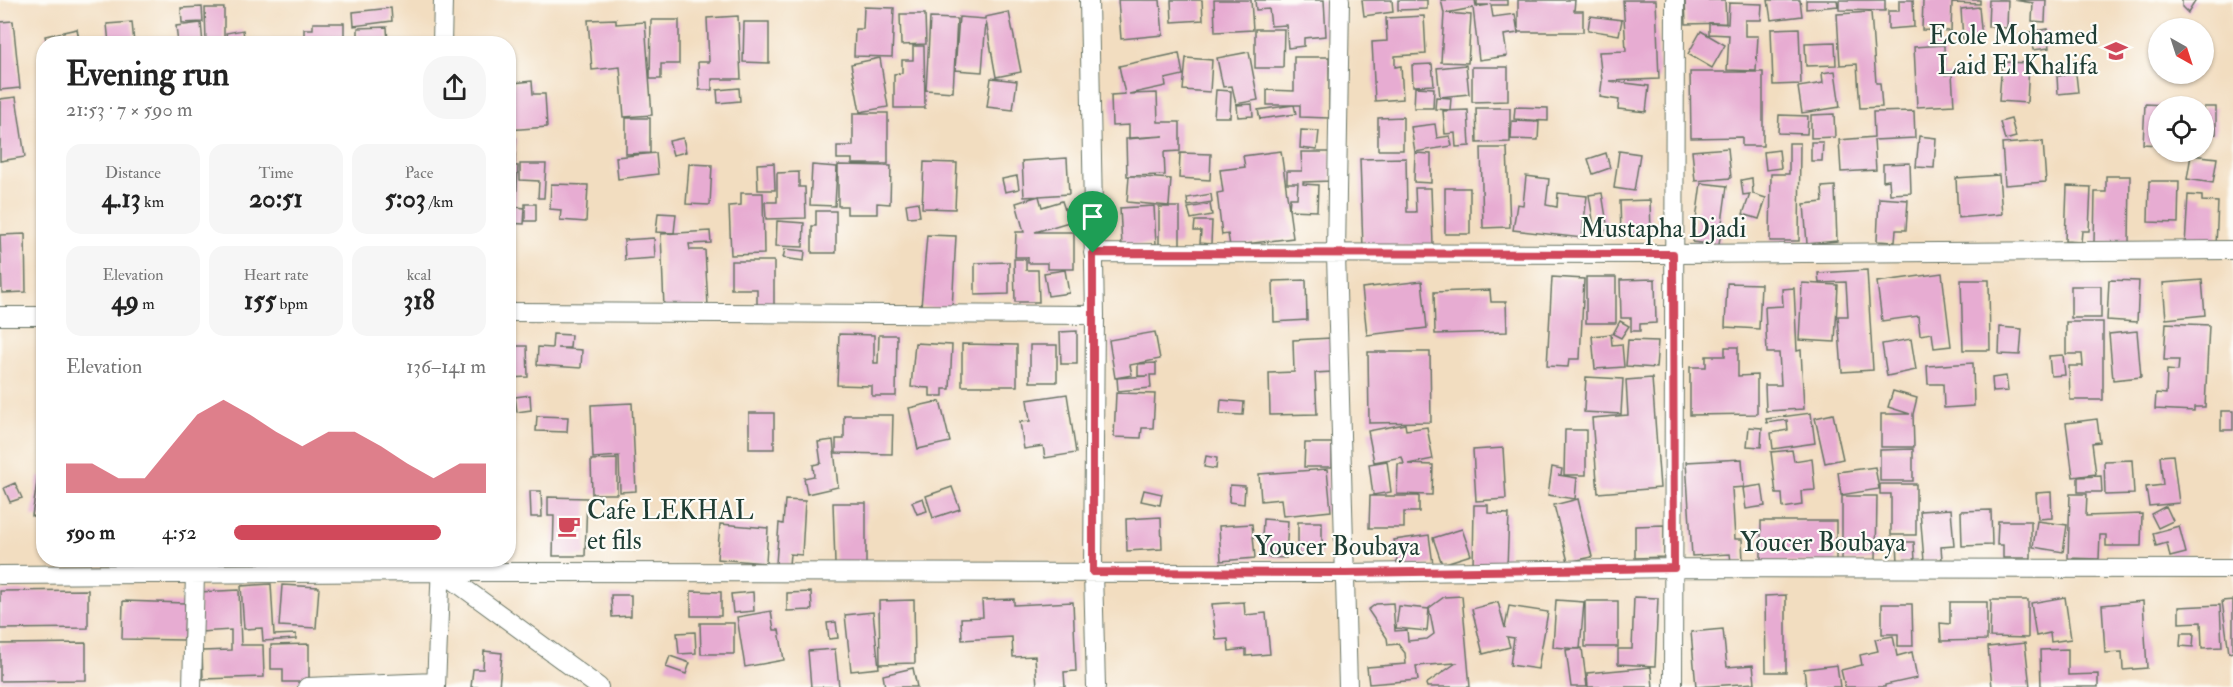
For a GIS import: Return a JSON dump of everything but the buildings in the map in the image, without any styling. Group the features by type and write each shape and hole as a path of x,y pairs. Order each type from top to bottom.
{"street":[{"path":"442,36 443,0"},
{"path":"1089,0 1095,315 1093,572 1096,687"},
{"path":"1340,0 1336,255 1348,687"},
{"path":"1673,687 1675,0"},
{"name":"Mustapha Djadi","path":"1093,253 1336,255 2233,250"},
{"path":"516,312 1095,315"},
{"path":"0,316 36,316"},
{"name":"Youcer Boubaya","path":"0,575 195,574 411,567"},
{"path":"307,687 436,684 442,567"},
{"path":"443,567 599,687"},
{"name":"Youcer Boubaya","path":"516,567 1345,573 1674,568 2233,570"},
{"path":"192,687 195,574"}],"place":[{"name":"Ecole Mohamed Laid El Khalifa","path":"2116,51"},
{"name":"Cafe LEKHAL et fils","path":"569,526"}],"route":[{"path":"1093,253 1673,254 1674,568 1345,573 1093,572 1095,315 1093,253"}]}
